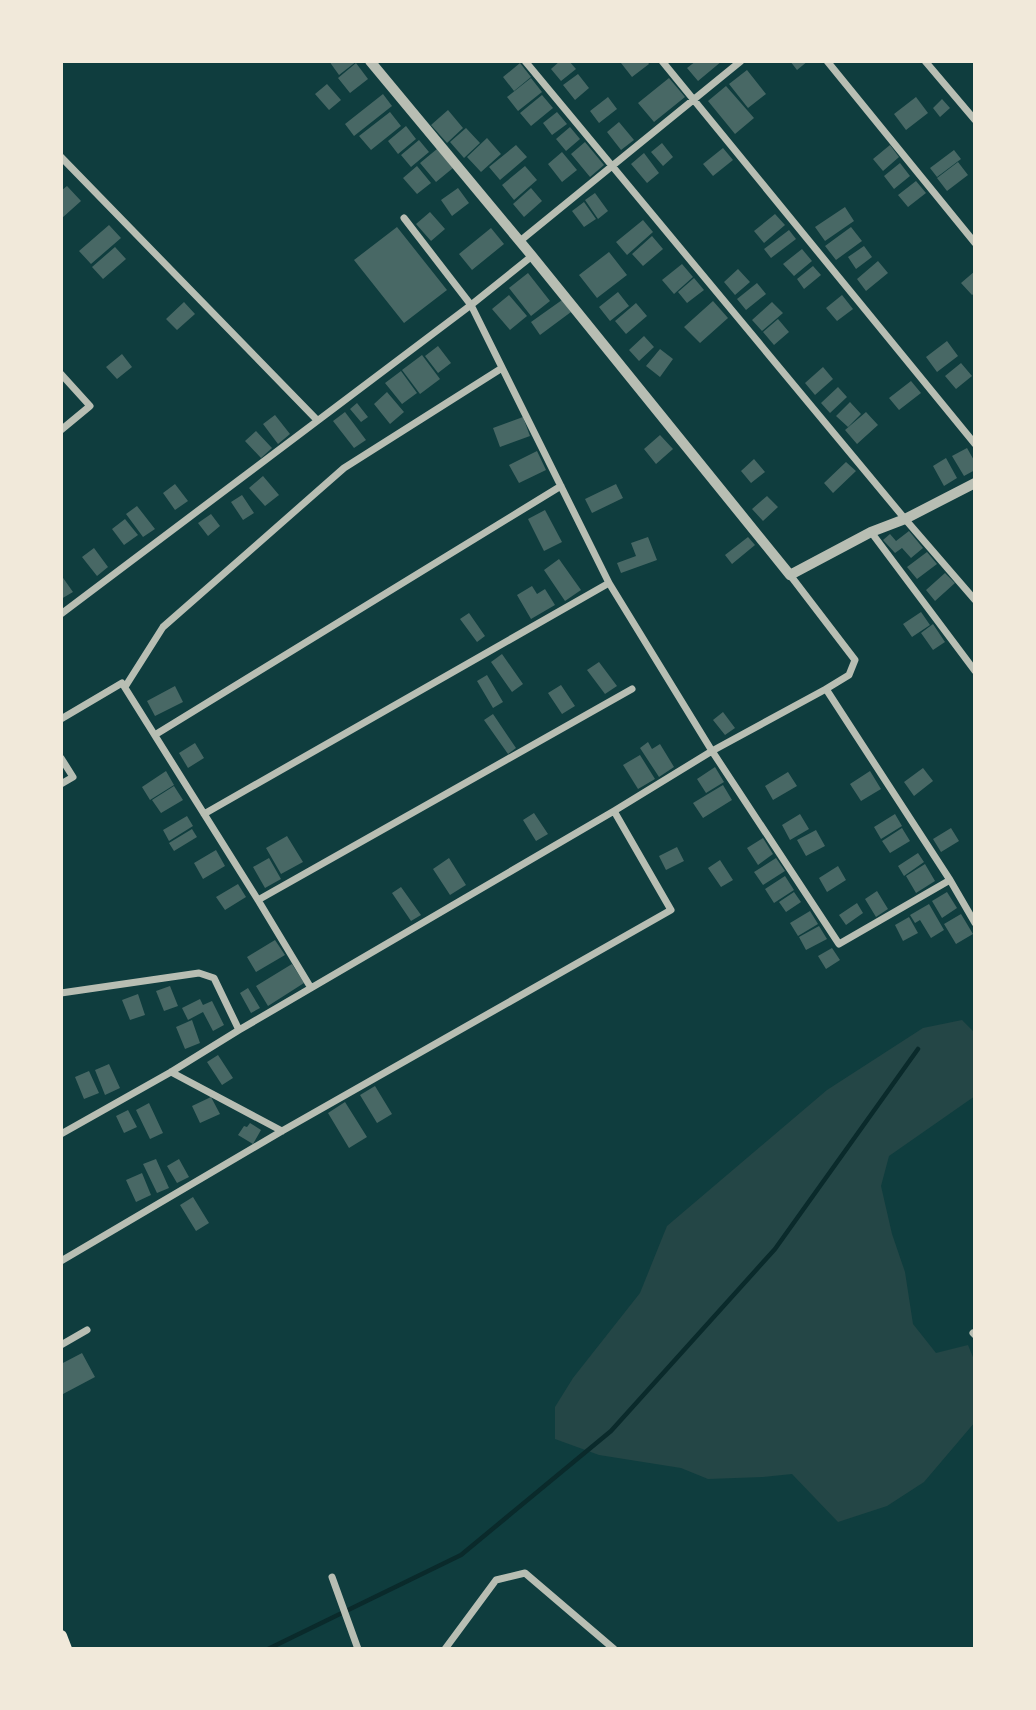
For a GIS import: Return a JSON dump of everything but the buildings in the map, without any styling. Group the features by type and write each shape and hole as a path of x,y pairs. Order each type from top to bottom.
{"main road":[{"path":"61,1636 66,1649"}],"street":[{"path":"61,1135 712,751 826,689 849,675 855,660 790,575 533,256 370,61"},
{"path":"525,61 975,600"},
{"path":"663,61 975,444"},
{"path":"520,241 741,61"},
{"path":"827,61 975,243"},
{"path":"925,61 975,120"},
{"path":"61,157 317,421"},
{"path":"404,218 471,305 609,583 712,751 839,944 950,880"},
{"path":"61,614 533,256"},
{"path":"125,687 163,627 344,468 502,368"},
{"path":"61,374 90,406 61,430"},
{"path":"790,575 975,482"},
{"path":"158,733 561,486"},
{"path":"871,532 975,671"},
{"path":"205,814 609,583"},
{"path":"61,719 122,683 311,988"},
{"path":"258,900 632,689"},
{"path":"826,689 975,923"},
{"path":"61,758 73,777 61,784"},
{"path":"61,1261 282,1131 671,910 614,811"},
{"path":"61,993 199,973 214,978 239,1030"},
{"path":"171,1072 282,1131"},
{"path":"61,1345 87,1330"},
{"path":"445,1649 496,1580 525,1573 614,1649"},
{"path":"332,1577 358,1649"}],"shaded area":[{"path":"962,1020 975,1033 975,1096 889,1156 881,1186 892,1234 905,1272 913,1324 936,1353 968,1345 975,1362 975,1422 924,1482 887,1506 838,1522 792,1474 708,1479 681,1468 599,1455 555,1439 555,1407 573,1378 640,1293 667,1226 827,1090 923,1028"}],"waterway":[{"path":"268,1649 461,1555 611,1431 775,1249 918,1049"}]}
